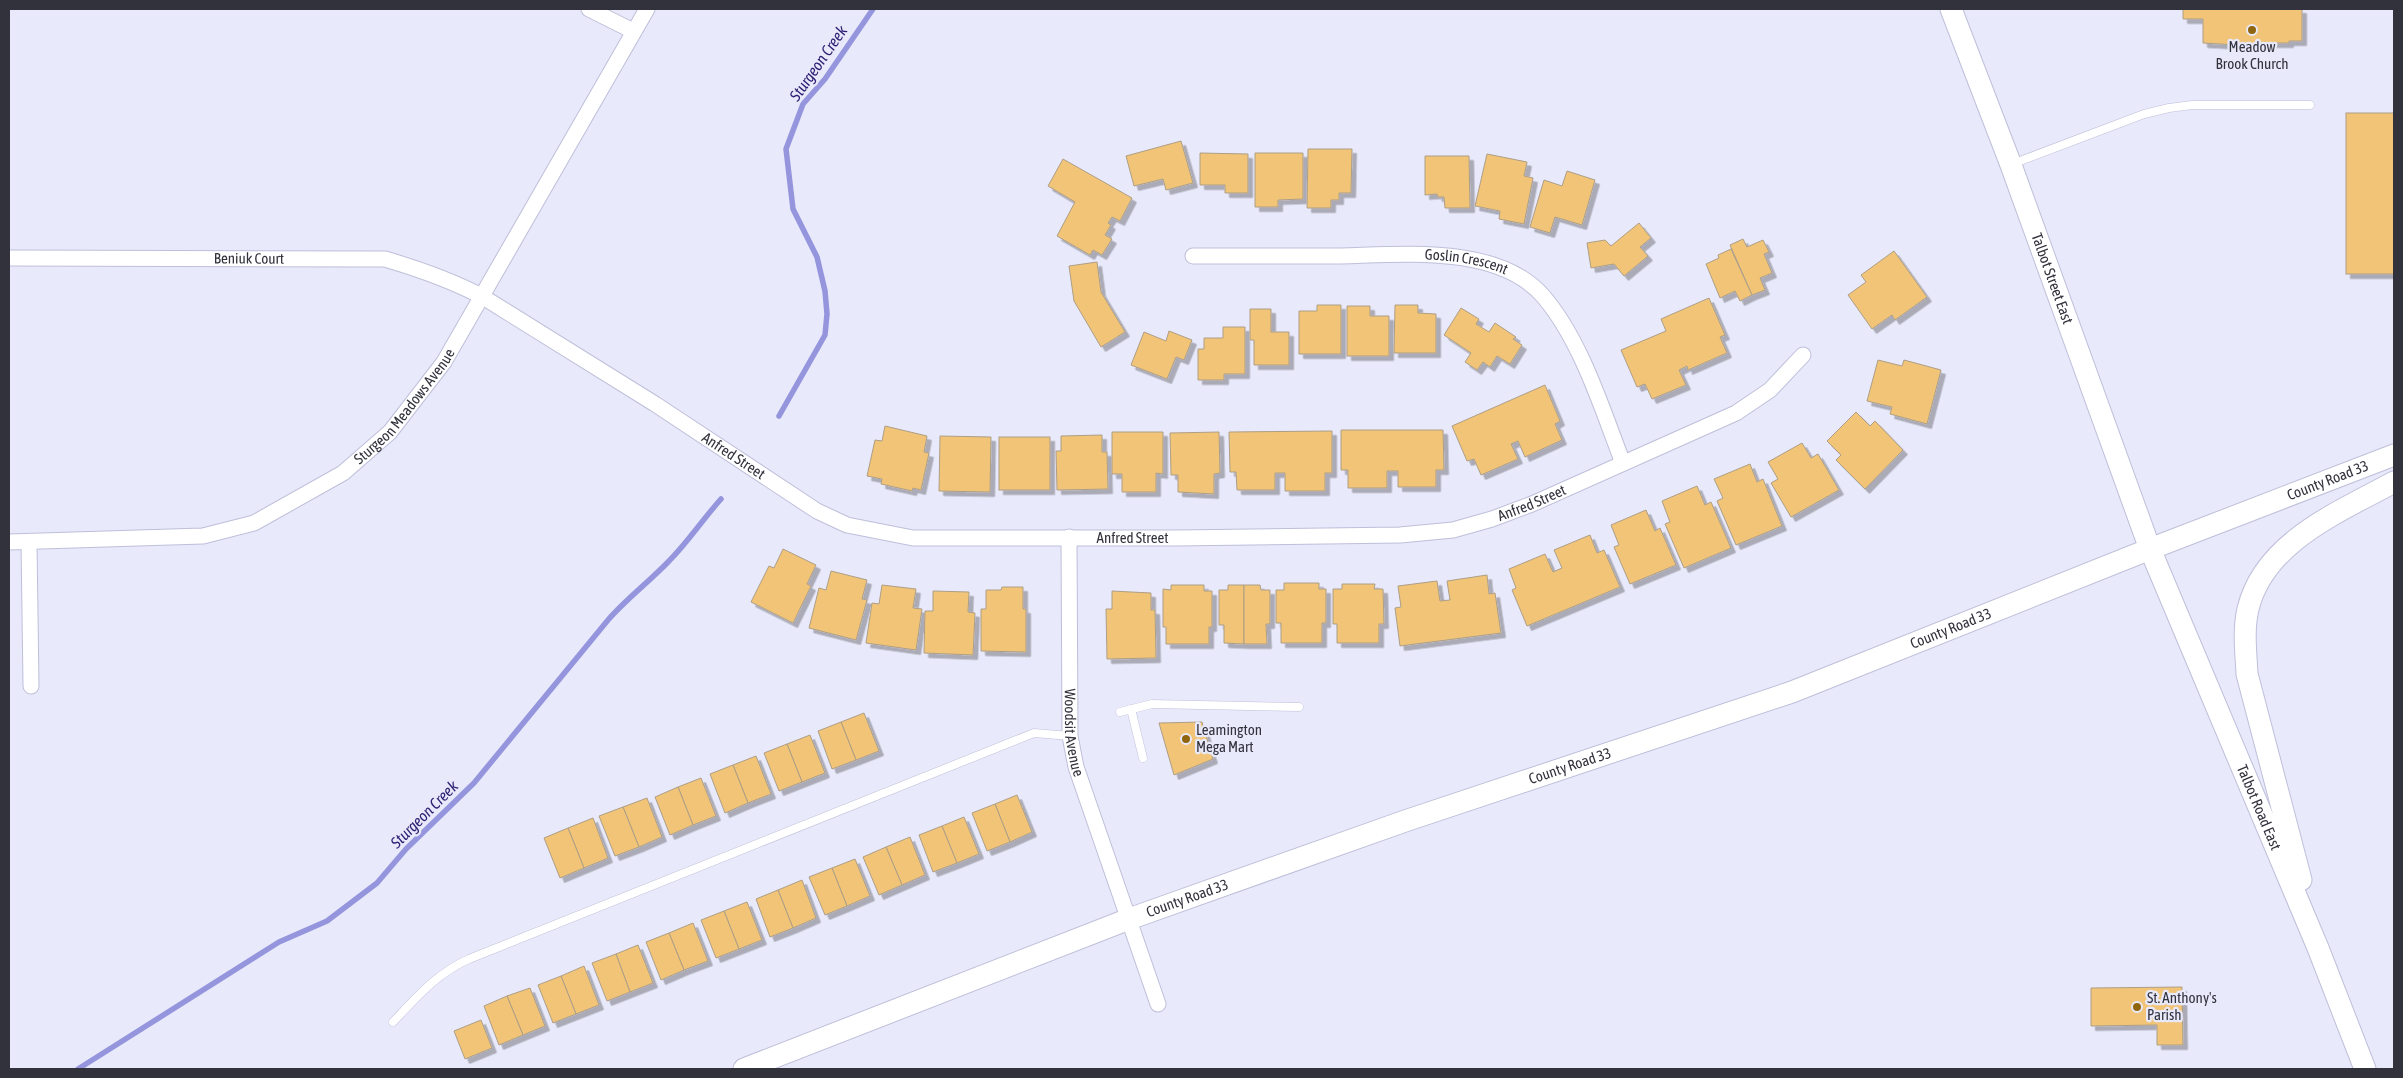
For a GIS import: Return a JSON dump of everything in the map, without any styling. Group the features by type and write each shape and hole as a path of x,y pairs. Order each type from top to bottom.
{"main road":[{"name":"Talbot Street East","path":"1951,9 2011,164 2150,548"},
{"name":"County Road 33","path":"744,1069 1129,919 1405,821 1792,692 2150,548 2394,456"},
{"path":"2318,948 2248,674 2245,641 2248,610 2255,588 2267,569 2301,535 2394,482"},
{"name":"Talbot Road East","path":"2150,548 2318,948 2365,1069"}],"street":[{"path":"589,9 634,31"},
{"name":"Sturgeon Meadows Avenue","path":"9,542 203,536 254,523 299,500 343,473 390,432 444,362 647,9"},
{"name":"Goslin Crescent","path":"1194,256 1427,255 1471,260 1506,270 1532,286 1561,320 1587,373 1623,463"},
{"name":"Beniuk Court","path":"9,258 385,259 419,269 458,284 482,297"},
{"name":"Anfred Street","path":"482,297 655,404 817,511 847,525 913,538 1176,538 1377,535 1454,530 1513,512 1736,413 1770,390 1803,355"},
{"name":"Woodsit Avenue","path":"1068,537 1070,736 1076,767 1158,1004"},
{"path":"29,542 31,686"}],"lane":[{"path":"2011,164 2144,114 2168,108 2192,105 2310,105"},
{"path":"1120,712 1152,704 1298,707"},
{"path":"1131,709 1144,758"},
{"path":"393,1022 434,979 449,968 469,959 1034,733 1070,736"}],"building":[{"name":"Meadow Brook Church","path":"2183,9 2302,9 2302,41 2255,43 2255,46 2203,43 2203,19 2183,19"},
{"path":"2346,113 2394,113 2394,274 2346,274"},
{"path":"1181,141 1193,183 1166,190 1163,179 1134,186 1126,156"},
{"path":"1308,149 1352,149 1351,193 1339,193 1339,200 1331,200 1331,208 1307,208"},
{"path":"1200,153 1248,154 1248,193 1225,193 1225,185 1200,185"},
{"path":"1255,153 1303,153 1303,199 1278,200 1278,207 1255,207"},
{"path":"1487,154 1527,162 1524,176 1533,178 1524,224 1499,219 1500,211 1475,206"},
{"path":"1425,156 1469,156 1470,208 1445,208 1444,197 1438,197 1437,194 1425,195"},
{"path":"1063,159 1132,198 1120,221 1112,217 1108,223 1111,225 1105,235 1112,239 1102,255 1093,250 1090,255 1057,236 1075,202 1048,186"},
{"path":"1567,171 1595,180 1582,225 1555,217 1550,233 1530,227 1544,180 1562,186"},
{"path":"1639,223 1651,238 1640,247 1648,256 1624,276 1614,264 1591,268 1587,243 1605,240 1611,246"},
{"path":"1743,239 1747,247 1763,240 1769,252 1764,254 1772,273 1760,278 1765,290 1752,295 1730,245"},
{"path":"1731,249 1752,295 1740,301 1735,291 1720,298 1706,264 1719,258 1718,255"},
{"path":"1894,251 1927,297 1895,320 1892,315 1872,329 1848,295 1866,282 1861,275"},
{"path":"1097,262 1101,292 1125,332 1101,347 1074,301 1069,266"},
{"path":"1709,298 1725,335 1720,337 1727,353 1688,370 1687,366 1679,370 1686,385 1652,399 1645,384 1637,387 1621,350 1666,331 1661,319"},
{"path":"1317,305 1341,305 1341,354 1299,354 1299,311 1317,311"},
{"path":"1395,305 1418,305 1418,313 1436,314 1436,353 1394,353"},
{"path":"1347,306 1370,306 1370,316 1389,316 1389,356 1347,356"},
{"path":"1461,308 1479,319 1476,324 1489,332 1495,323 1516,337 1513,339 1522,345 1510,364 1497,356 1490,367 1483,362 1477,370 1465,362 1471,353 1444,335"},
{"path":"1250,309 1271,309 1271,332 1289,332 1289,365 1254,365 1254,340 1250,340"},
{"path":"1223,327 1245,327 1245,374 1224,374 1224,380 1198,380 1198,349 1204,349 1204,338 1223,338"},
{"path":"1169,331 1192,340 1184,360 1176,357 1167,379 1131,365 1144,332 1166,341"},
{"path":"1878,360 1902,366 1904,360 1941,370 1927,424 1890,414 1892,407 1867,401"},
{"path":"1545,385 1560,421 1555,424 1562,440 1525,457 1518,441 1511,444 1518,459 1481,475 1474,459 1467,461 1452,426"},
{"path":"1856,412 1870,426 1875,421 1903,450 1865,489 1836,460 1841,455 1827,441"},
{"path":"885,426 927,436 924,452 929,453 921,490 913,488 912,491 881,484 882,479 867,476 875,440 882,441"},
{"path":"1341,430 1443,430 1444,470 1436,470 1436,487 1398,487 1398,471 1387,471 1387,488 1348,488 1348,470 1341,470"},
{"path":"1332,431 1332,473 1325,473 1325,491 1285,491 1285,473 1275,473 1275,490 1237,490 1236,472 1230,472 1229,432"},
{"path":"1112,432 1163,432 1163,474 1156,473 1156,492 1122,492 1122,474 1112,474"},
{"path":"1219,432 1220,473 1214,474 1214,494 1178,492 1178,475 1171,475 1170,433"},
{"path":"1102,435 1102,452 1107,452 1108,489 1057,490 1056,451 1061,451 1061,436"},
{"path":"940,436 991,437 990,492 939,491"},
{"path":"999,437 1050,437 1050,490 999,490"},
{"path":"1802,443 1811,458 1818,454 1839,490 1791,517 1771,483 1778,479 1768,462"},
{"path":"1750,464 1757,482 1763,479 1782,526 1736,545 1717,501 1723,498 1714,479"},
{"path":"1697,486 1705,505 1711,502 1731,548 1684,568 1665,524 1670,522 1662,501"},
{"path":"1646,510 1655,531 1660,528 1676,565 1630,584 1614,547 1619,545 1611,525"},
{"path":"1590,535 1597,553 1604,550 1620,587 1527,626 1512,590 1516,588 1509,569 1545,554 1553,572 1562,568 1554,550"},
{"path":"783,549 816,565 807,584 811,586 793,623 751,602 769,566 774,568"},
{"path":"831,571 867,580 862,599 867,600 856,640 809,628 819,588 826,590"},
{"path":"1487,575 1489,594 1495,593 1501,633 1400,646 1395,608 1401,607 1398,586 1437,581 1440,601 1450,600 1447,581"},
{"path":"1284,583 1319,583 1319,589 1326,589 1326,623 1322,623 1322,643 1281,643 1281,623 1276,623 1276,590 1284,590"},
{"path":"1342,584 1375,584 1374,589 1383,589 1384,624 1379,624 1379,643 1337,643 1337,624 1333,624 1333,589 1342,589"},
{"path":"882,585 916,589 913,608 922,609 916,650 866,643 872,603 879,604"},
{"path":"1171,585 1204,585 1204,591 1212,591 1212,627 1209,627 1209,644 1166,644 1166,627 1163,627 1163,589 1171,590"},
{"path":"1228,585 1244,585 1244,644 1224,643 1224,625 1219,625 1219,590 1228,590"},
{"path":"1244,585 1260,585 1261,590 1270,590 1270,624 1266,624 1267,644 1244,644"},
{"path":"1002,587 1023,587 1023,609 1026,609 1026,652 981,651 981,609 986,609 986,590 1001,590"},
{"path":"933,591 969,592 968,612 975,613 973,655 924,653 925,611 933,611"},
{"path":"1112,591 1151,593 1151,610 1155,610 1156,658 1107,659 1106,609 1112,609"},
{"path":"864,713 879,751 856,760 841,722"},
{"path":"841,722 856,760 832,769 818,731"},
{"name":"Leamington Mega Mart","path":"1202,722 1213,759 1174,775 1159,723"},
{"path":"810,735 825,773 802,782 787,744"},
{"path":"787,744 802,782 779,791 764,753"},
{"path":"756,756 771,794 748,803 733,765"},
{"path":"733,765 748,803 725,813 710,774"},
{"path":"701,778 716,816 693,825 678,787"},
{"path":"678,787 693,825 670,835 655,797"},
{"path":"1017,795 1032,832 1010,842 995,804"},
{"path":"647,798 662,837 639,847 623,807"},
{"path":"995,804 1010,842 987,851 972,813"},
{"path":"623,807 639,847 615,856 599,816"},
{"path":"964,817 979,854 957,863 942,826"},
{"path":"593,818 608,858 584,868 568,828"},
{"path":"942,826 957,863 933,872 919,835"},
{"path":"568,828 584,868 560,878 544,838"},
{"path":"910,837 925,875 902,885 886,847"},
{"path":"886,847 902,885 879,895 863,857"},
{"path":"855,859 870,896 847,906 832,868"},
{"path":"832,868 847,906 825,915 809,877"},
{"path":"802,880 816,918 793,928 778,890"},
{"path":"778,890 793,928 770,937 756,899"},
{"path":"747,902 762,940 739,949 724,911"},
{"path":"724,911 739,949 716,958 701,920"},
{"path":"693,923 708,961 684,970 669,933"},
{"path":"669,933 684,970 661,980 646,942"},
{"path":"638,945 653,983 630,992 616,954"},
{"path":"616,954 630,992 607,1001 592,963"},
{"path":"584,966 599,1005 576,1014 561,976"},
{"path":"561,976 576,1014 553,1023 538,985"},
{"name":"St. Anthony's Parish","path":"2182,987 2183,1045 2157,1045 2157,1025 2091,1026 2091,988"},
{"path":"530,988 545,1026 523,1035 507,996"},
{"path":"507,996 523,1035 499,1045 484,1006"},
{"path":"481,1020 492,1048 465,1059 454,1031"}],"waterway":[{"name":"Sturgeon Creek","path":"779,416 825,335 827,314 825,291 817,257 793,209 786,149 803,104 825,79 873,9"},
{"name":"Sturgeon Creek","path":"78,1069 279,942 327,921 377,883 406,849 474,783 608,620 676,554 721,499"}],"place":[{"name":"Meadow Brook Church","path":"2252,30"},
{"name":"Leamington Mega Mart","path":"1186,739"},
{"name":"St. Anthony's Parish","path":"2137,1007"}]}
